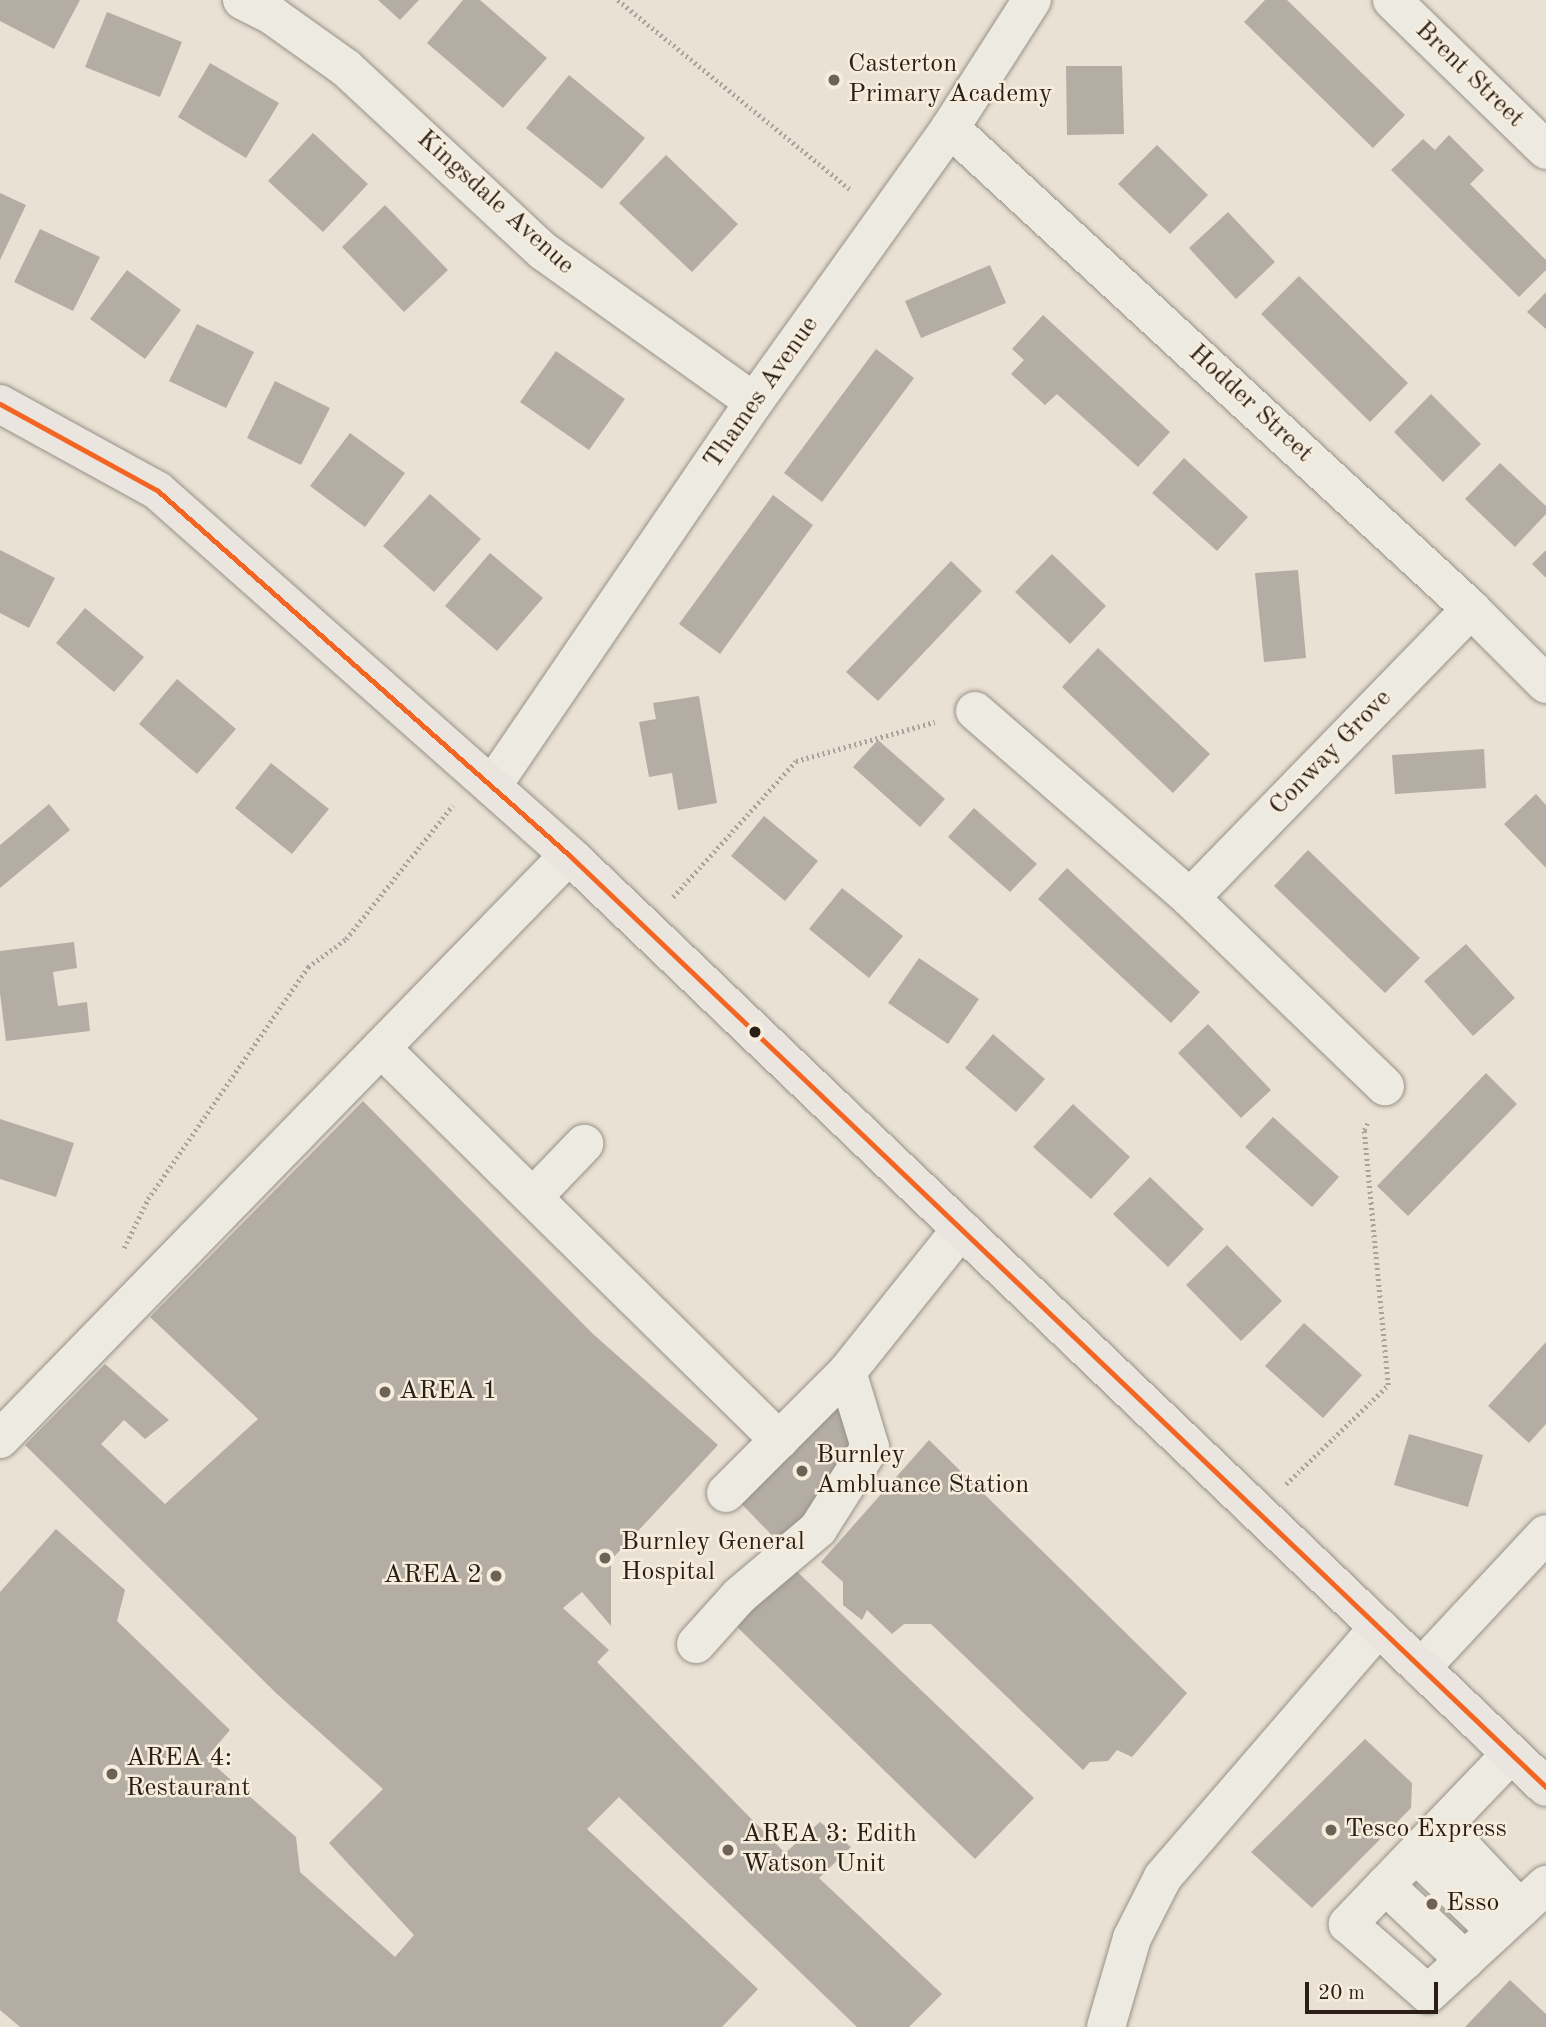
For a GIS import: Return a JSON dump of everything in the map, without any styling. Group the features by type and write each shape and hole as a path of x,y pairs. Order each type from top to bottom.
{"highway":[{"path":"0,404 158,491 569,855 1546,1787"}],"street":[{"name":"Kingsdale Avenue","path":"242,0 273,16 346,68 542,251 754,402"},
{"name":"Thames Avenue","path":"485,780 950,128 1032,0"},
{"name":"Brent Street","path":"1392,0 1546,150"},
{"name":"Hodder Street","path":"950,128 1471,609 1546,684"},
{"name":"Conway Grove","path":"1190,898 1471,609"},
{"path":"975,711 1190,898 1385,1086"},
{"path":"0,1439 569,855"},
{"path":"381,1048 779,1440"},
{"path":"533,1197 584,1144"},
{"path":"726,1493 847,1372 961,1229"},
{"path":"696,1644 739,1597 818,1529 870,1447 847,1372"},
{"path":"1422,1668 1546,1534"},
{"path":"1106,2027 1132,1938 1163,1877 1379,1627"},
{"path":"1511,1754 1348,1924 1428,1994 1521,1908"},
{"path":"1442,1826 1521,1908"},
{"path":"1416,1854 1521,1908"},
{"path":"1375,1896 1454,1970"}],"path":[{"path":"618,0 886,218"},
{"path":"645,928 796,761 975,711"},
{"path":"119,1260 148,1199 309,967 346,939 485,780"},
{"path":"1258,1512 1388,1385 1363,1130"}],"building":[{"path":"0,0 80,0 54,49 0,21"},
{"path":"378,0 419,0 400,20"},
{"path":"463,0 480,0 547,58 503,108 427,43"},
{"path":"1265,0 1287,0 1405,115 1373,148 1244,22"},
{"path":"107,12 182,42 160,97 85,67"},
{"path":"210,63 279,103 246,158 178,117"},
{"path":"1066,66 1122,66 1124,134 1067,135"},
{"path":"569,75 645,138 602,189 526,128"},
{"path":"313,133 368,184 323,232 268,181"},
{"path":"1449,135 1484,170 1470,184 1546,260 1546,270 1519,297 1391,170 1423,139 1435,150"},
{"path":"1157,145 1208,195 1170,234 1118,184"},
{"path":"666,155 738,224 692,272 619,203"},
{"path":"0,193 26,205 0,260"},
{"path":"385,205 448,270 404,312 342,247"},
{"path":"1228,212 1275,262 1236,299 1189,248"},
{"path":"40,229 100,257 73,311 14,282"},
{"path":"990,265 1006,303 921,338 905,301"},
{"path":"127,270 181,310 145,359 90,319"},
{"path":"1299,276 1408,383 1370,422 1261,314"},
{"path":"1546,292 1546,329 1527,312"},
{"path":"1043,315 1170,432 1138,467 1057,394 1045,405 1011,374 1024,360 1012,349"},
{"path":"197,324 254,352 226,408 169,381"},
{"path":"876,349 914,378 822,502 784,473"},
{"path":"556,351 625,399 589,450 520,402"},
{"path":"275,381 330,408 301,465 247,438"},
{"path":"1431,394 1481,444 1443,482 1394,432"},
{"path":"350,433 405,473 365,527 310,486"},
{"path":"1184,458 1248,517 1217,551 1152,493"},
{"path":"1500,463 1546,506 1546,514 1515,547 1465,499"},
{"path":"430,494 481,539 434,592 383,546"},
{"path":"773,495 813,525 720,654 679,624"},
{"path":"0,550 55,578 29,628 0,613"},
{"path":"1546,550 1546,578 1532,564"},
{"path":"490,553 543,598 497,651 445,606"},
{"path":"1052,554 1106,606 1070,644 1015,592"},
{"path":"951,561 982,591 878,701 846,672"},
{"path":"1298,570 1306,658 1264,662 1255,573"},
{"path":"85,608 144,657 114,692 56,643"},
{"path":"1098,648 1210,754 1173,793 1062,687"},
{"path":"177,679 236,729 197,774 139,724"},
{"path":"699,696 717,803 678,810 672,773 649,777 639,722 656,719 653,703"},
{"path":"878,740 945,799 920,827 853,767"},
{"path":"1484,749 1486,788 1395,794 1392,755"},
{"path":"271,763 329,809 292,854 235,808"},
{"path":"1536,794 1546,805 1546,868 1504,824"},
{"path":"49,804 70,830 0,888 0,845"},
{"path":"974,808 1037,864 1010,892 948,837"},
{"path":"764,816 818,861 785,901 731,856"},
{"path":"1308,850 1420,958 1385,993 1274,886"},
{"path":"1067,868 1200,992 1171,1023 1038,899"},
{"path":"842,888 903,936 869,978 809,929"},
{"path":"74,942 77,968 53,972 58,1006 87,1002 90,1031 6,1041 0,993 0,951"},
{"path":"1466,944 1515,998 1473,1036 1424,981"},
{"path":"919,958 979,999 948,1044 888,1003"},
{"path":"1208,1024 1271,1090 1241,1118 1178,1053"},
{"path":"993,1034 1045,1079 1016,1112 965,1068"},
{"path":"1486,1073 1517,1104 1408,1216 1377,1186"},
{"path":"363,1101 592,1333 718,1445 611,1560 611,1626 582,1592 563,1608 609,1650 597,1662 785,1853 820,1822 851,1847 819,1878 942,1994 909,2027 857,2027 619,1797 587,1829 758,1989 722,2027 20,2027 0,2010 0,1592 56,1529 125,1590 117,1621 230,1730 206,1758 296,1837 300,1872 395,1957 414,1935 329,1843 383,1789 277,1694 25,1445 105,1364 169,1420 145,1439 124,1420 101,1444 165,1504 258,1419 150,1317"},
{"path":"1073,1104 1130,1157 1091,1199 1033,1147"},
{"path":"1273,1117 1339,1177 1312,1207 1245,1147"},
{"path":"0,1119 74,1143 56,1197 0,1179"},
{"path":"1150,1177 1204,1229 1168,1267 1113,1214"},
{"path":"1227,1245 1282,1301 1241,1341 1186,1285"},
{"path":"1304,1323 1362,1375 1323,1418 1265,1366"},
{"path":"1546,1342 1546,1424 1529,1443 1488,1406"},
{"name":"Burnley Ambluance Station","path":"835,1398 863,1446 784,1548 734,1496"},
{"path":"1409,1434 1483,1455 1468,1507 1394,1485"},
{"path":"929,1440 1187,1693 1132,1757 1117,1750 1108,1761 1090,1762 1083,1770 931,1624 904,1624 892,1634 867,1610 862,1620 843,1605 843,1582 821,1562"},
{"path":"787,1562 1034,1798 975,1859 732,1622"},
{"name":"Tesco Express","path":"1365,1739 1412,1783 1411,1808 1312,1908 1251,1852"},
{"path":"1510,1980 1546,2014 1546,2027 1465,2027"}],"transit line":[{"path":"0,404 158,491 569,855 1546,1787"}],"place":[{"name":"Casterton Primary Academy","path":"834,80"},
{"name":"AREA 1","path":"385,1392"},
{"name":"Burnley Ambluance Station","path":"802,1471"},
{"name":"Burnley General Hospital","path":"605,1558"},
{"name":"AREA 2","path":"496,1576"},
{"name":"AREA 4: Restaurant","path":"112,1774"},
{"name":"Tesco Express","path":"1331,1830"},
{"name":"AREA 3: Edith Watson Unit","path":"728,1850"},
{"name":"Esso","path":"1432,1904"}]}
